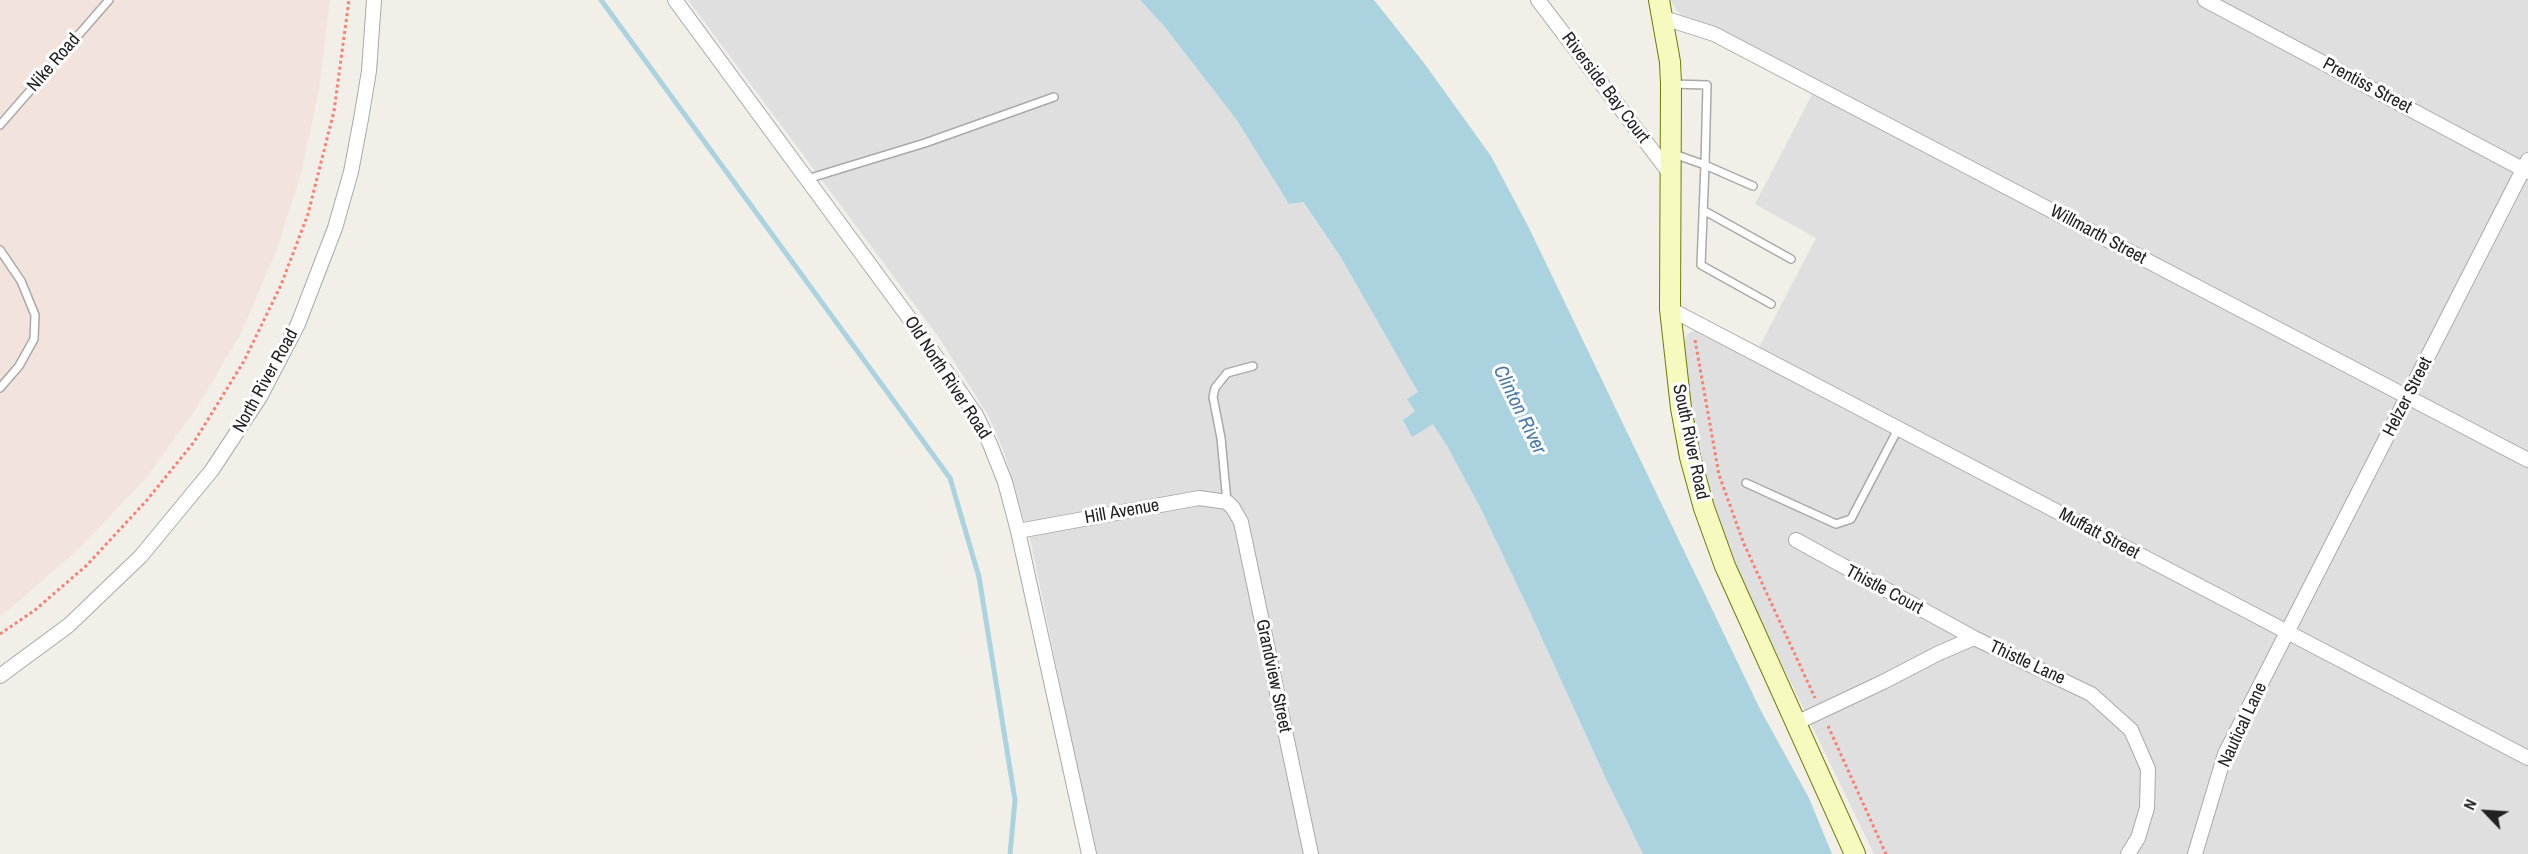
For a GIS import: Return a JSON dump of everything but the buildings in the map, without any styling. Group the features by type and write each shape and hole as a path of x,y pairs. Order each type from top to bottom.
{"street":[{"name":"North River Road","path":"0,676 69,625 141,556 212,470 260,397 298,324 335,228 351,172 362,119 369,71 374,0"},
{"name":"Old North River Road","path":"675,0 912,321 976,415 1005,482 1018,531 1089,854"},
{"name":"Riverside Bay Court","path":"1538,0 1671,175"},
{"name":"Prentiss Street","path":"2205,0 2526,167"},
{"name":"South River Road","path":"1661,9 1671,84 1670,309 1681,408 1704,508 1741,602 1855,854"},
{"name":"Willmarth Street","path":"1661,9 1714,34 2528,460"},
{"name":"Helzer Street","path":"2287,633 2526,167"},
{"name":"Muffatt Street","path":"1670,309 2528,758"},
{"name":"Hill Avenue","path":"1018,531 1199,498 1227,502"},
{"name":"Grandview Street","path":"1227,502 1241,522 1311,854"},
{"name":"Thistle Court","path":"1796,540 1974,638"},
{"name":"Nautical Lane","path":"2195,854 2226,754 2287,633"},
{"name":"Thistle Lane","path":"1796,723 1939,652 1974,638 2091,694 2131,730 2148,769 2147,808 2138,838 2128,854"}],"lane":[{"name":"Nike Road","path":"0,125 109,0"},
{"path":"1671,84 1707,85 1701,265 1771,304"},
{"path":"807,178 925,143 1053,97"},
{"path":"1671,153 1753,186"},
{"path":"1703,210 1791,259"},
{"path":"0,250 21,281 35,315 34,339 19,366 0,388"},
{"path":"1227,502 1222,449 1213,397 1215,388 1227,373 1253,366"},
{"path":"1746,483 1836,524 1851,519 1898,429"}],"path":[{"path":"0,634 35,610 87,564 147,500 194,442 244,361 281,285 308,214 334,111 349,0"},
{"path":"1692,320 1719,474 1744,544 1886,854"}],"shaded area":[{"path":"0,0 330,0 319,90 302,170 276,252 242,331 198,406 147,477 79,549 0,617"},
{"path":"688,0 1140,0 1164,26 1236,119 1289,204 1302,202 1340,256 1418,392 1415,411 1403,420 1433,424 1447,446 1480,507 1643,854 1095,854 1031,543 1004,452 989,417 940,339"},
{"path":"1670,0 2528,0 2528,854 1874,854 1750,598 1719,522 1703,475 1692,431 1682,346 1687,334 1695,330 1754,357 1816,238 1755,204 1819,81 1717,28 1683,16"}],"water":[{"name":"Clinton River","path":"1140,0 1374,0 1424,63 1491,156 1529,228 1760,709 1809,798 1832,854 1643,854 1480,507 1447,446 1433,424 1412,437 1403,420 1415,411 1407,399 1418,392 1340,256 1303,202 1289,204 1236,119 1164,26"}],"waterway":[{"path":"601,0 950,478 979,577 1015,800 1010,854"}]}
